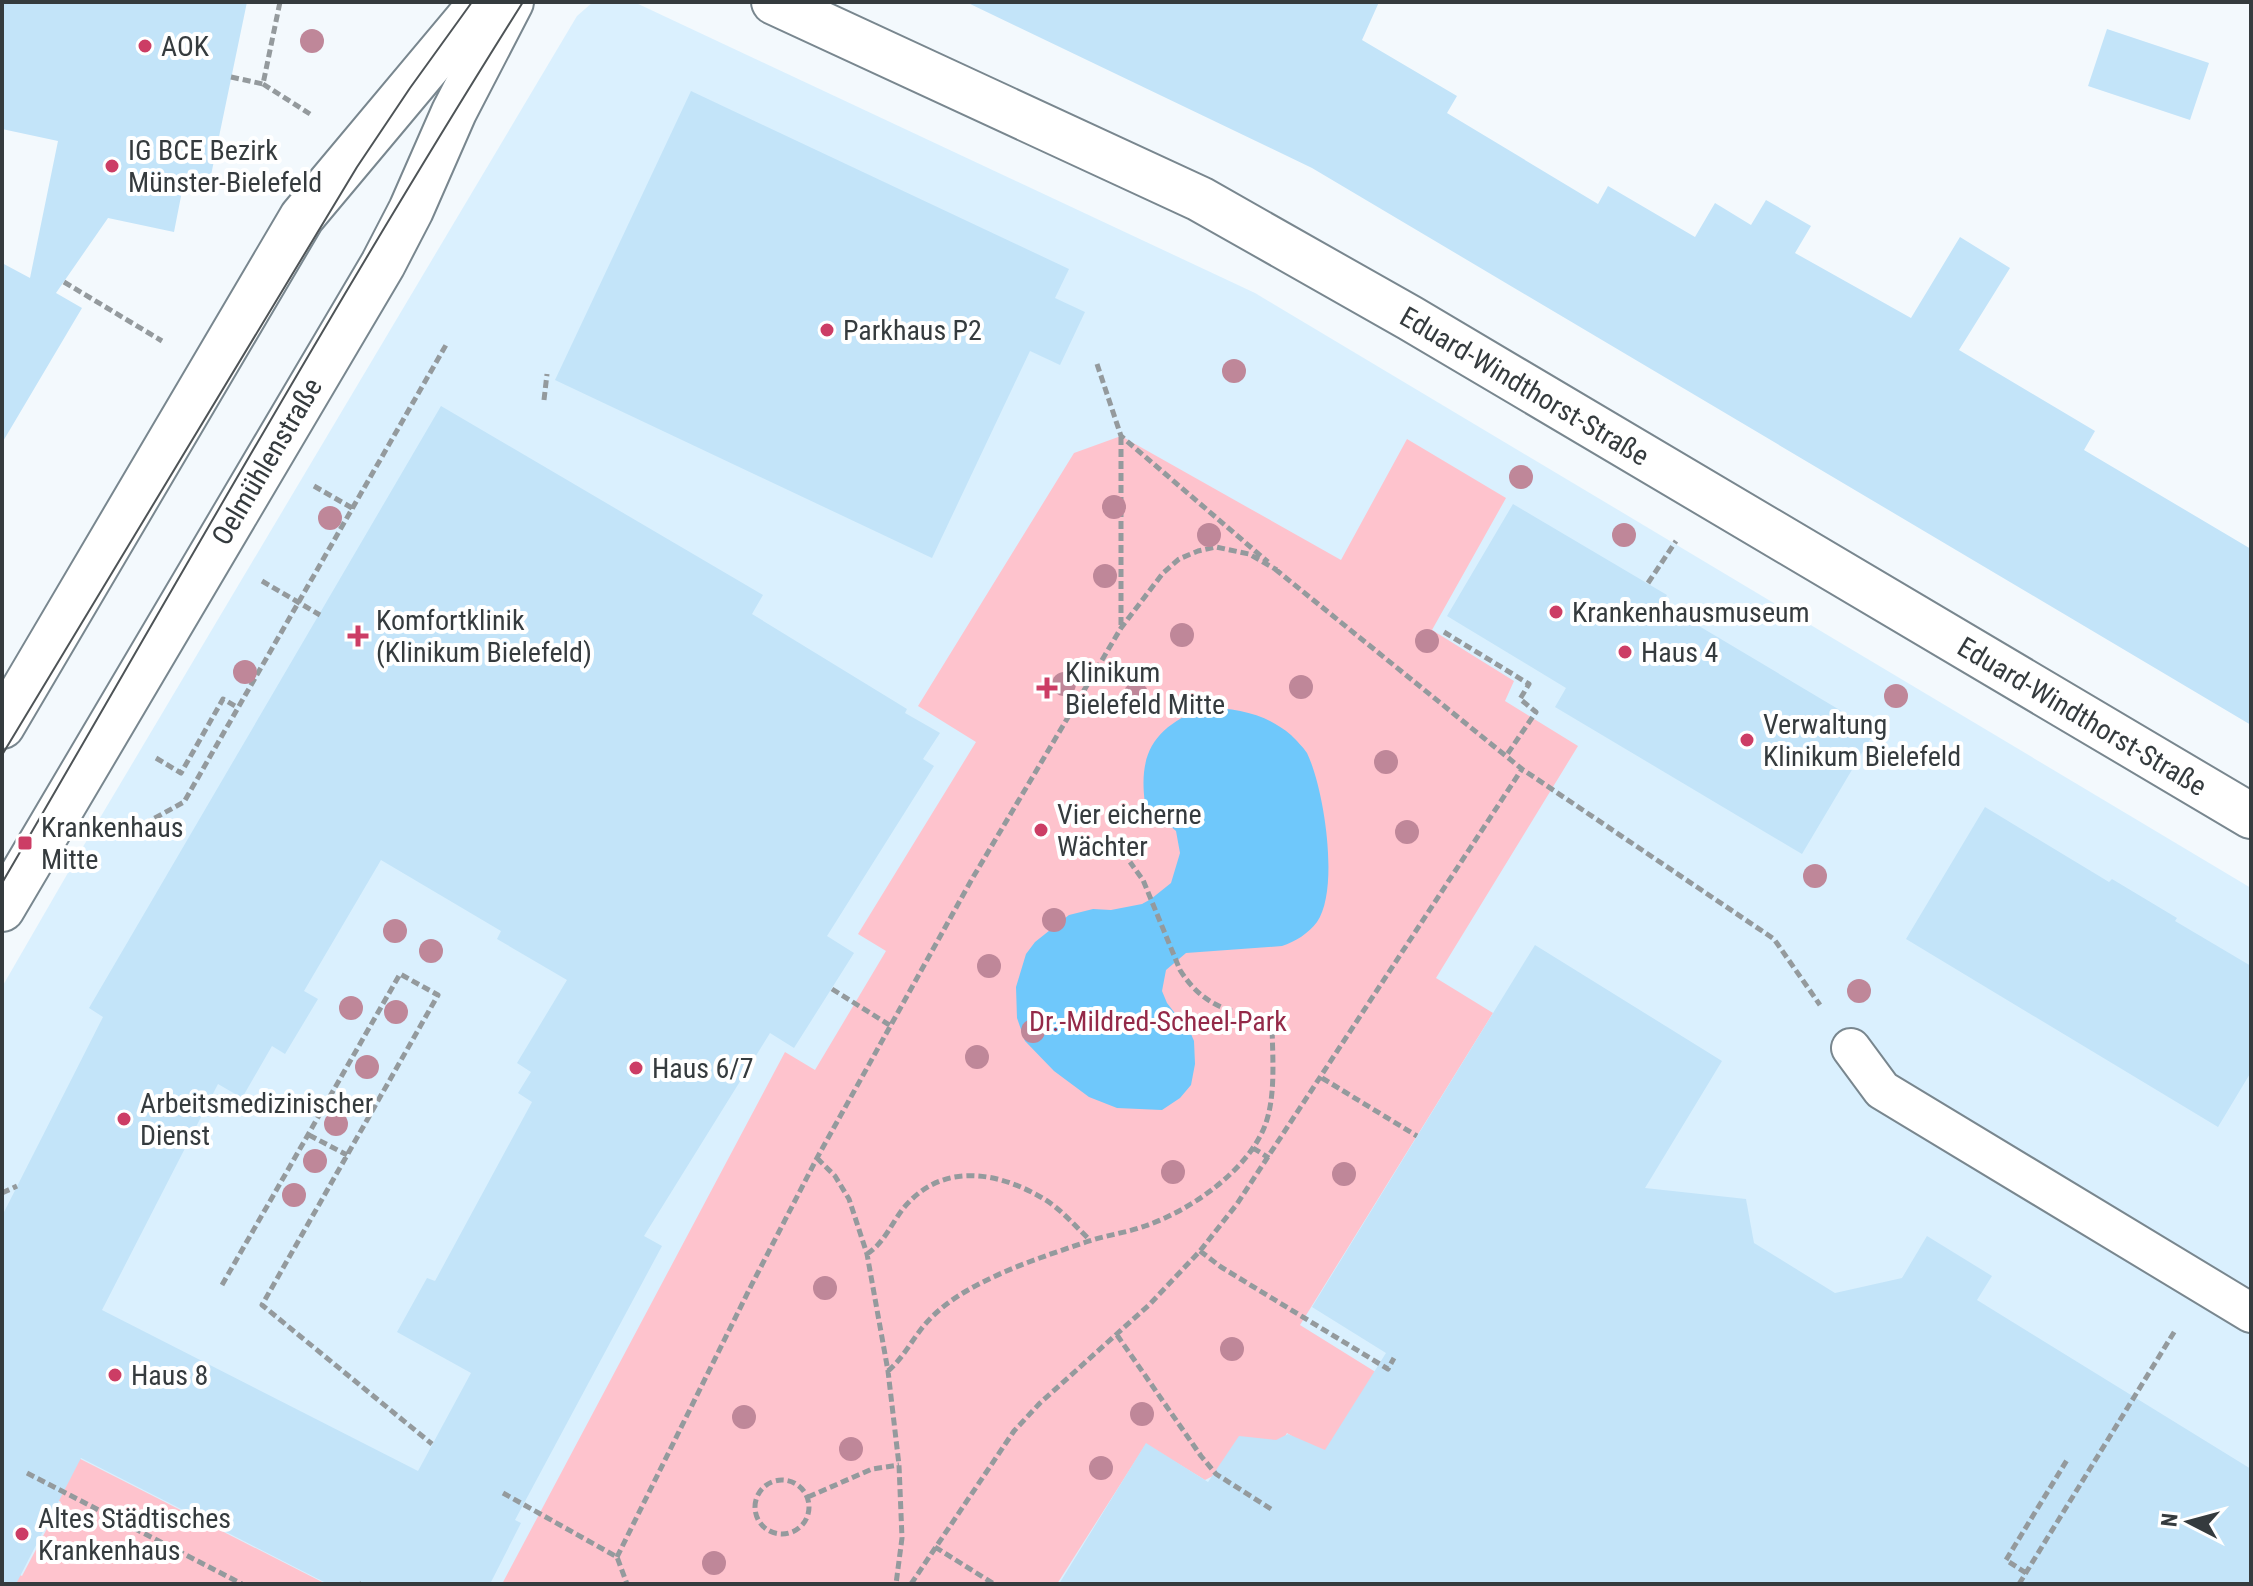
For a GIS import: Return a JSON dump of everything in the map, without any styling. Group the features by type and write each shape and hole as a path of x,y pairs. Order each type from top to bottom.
{"street":[{"path":"2,726 302,217 482,2"},
{"name":"Oelmühlenstraße","path":"2,909 383,264 411,210 454,112 511,2"},
{"name":"Eduard-Windthorst-Straße","path":"774,2 1200,199 1410,318 2251,816"}],"lane":[{"path":"1851,1048 1882,1090 2251,1313"}],"path":[{"path":"263,84 280,2"},
{"path":"231,77 263,84 310,114"},
{"path":"64,282 172,347"},
{"path":"144,824 184,802 446,345"},
{"path":"1097,364 1121,436 1121,628"},
{"path":"544,400 547,374"},
{"path":"1121,436 1277,570 1522,769 1774,939 1851,1048"},
{"path":"310,483 352,508"},
{"path":"617,1557 817,1158 972,879 1121,628 1163,573 1179,559 1198,551 1216,547 1249,554 1277,570"},
{"path":"1648,583 1666,557"},
{"path":"255,577 320,615"},
{"path":"1444,632 1529,684 1520,699 1536,712 1506,756"},
{"path":"151,755 181,773 223,699 238,707"},
{"path":"911,1584 1014,1431 1040,1403 1149,1305 1200,1251 1237,1204 1522,769"},
{"path":"888,1371 923,1327 942,1307 961,1294 1025,1264 1090,1240 1170,1217 1207,1194 1253,1148 1265,1126 1273,1070 1272,1020 1216,1005 1201,997 1189,984 1180,970 1143,880 1130,862"},
{"path":"222,1285 400,974 438,995 262,1305 432,1444"},
{"path":"832,989 891,1026"},
{"path":"1322,1078 1417,1136"},
{"path":"309,1135 347,1155"},
{"path":"1253,1148 1269,1158"},
{"path":"817,1158 835,1176 849,1199 867,1254 888,1371 899,1465 902,1538 896,1584"},
{"path":"867,1254 876,1248 896,1217 928,1182 953,1176 988,1176 1018,1186 1047,1200 1090,1240"},
{"path":"2,1193 17,1186"},
{"path":"1200,1251 1388,1369 1394,1358"},
{"path":"2019,1584 2203,1284"},
{"path":"1117,1335 1208,1465 1233,1487 1271,1509"},
{"path":"2026,1573 2006,1560 2067,1460"},
{"path":"808,1497 872,1469 899,1465"},
{"path":"27,1473 242,1584"},
{"path":"787,1480 795,1483 808,1497 808,1514 800,1528 784,1534 761,1525 757,1499 768,1484 787,1480"},
{"path":"503,1493 617,1557 627,1584"},
{"path":"935,1547 994,1584"}],"shaded area":[{"name":"Klinikum Bielefeld Mitte","path":"593,2 634,2 1255,293 2251,888 2251,1584 2,1584 2,987 577,16"}],"green space":[{"name":"Dr.-Mildred-Scheel-Park","path":"1121,436 1341,560 1407,439 1506,498 1432,630 1514,681 1505,701 1578,746 1436,978 1493,1013 1300,1325 1390,1381 1322,1455 1287,1433 1277,1450 1205,1480 1146,1444 1057,1584 502,1584 785,1052 815,1070 886,951 858,934 976,742 918,706 1074,453"},
{"path":"45,1441 326,1584 2,1584 2,1566 22,1576 61,1502 24,1483"}],"water":[{"path":"1205,707 1261,717 1291,735 1307,753 1319,790 1327,838 1328,887 1324,907 1314,926 1301,937 1282,946 1186,953 1166,970 1162,991 1194,1041 1195,1064 1191,1085 1180,1098 1162,1110 1117,1108 1089,1097 1054,1071 1025,1041 1017,1018 1016,987 1026,954 1035,942 1069,915 1142,904 1171,883 1180,853 1176,831 1145,804 1144,769 1154,743 1162,733"}],"building":[{"path":"2,2 247,2 210,180 185,176 174,232 108,218 56,293 82,308 2,443 2,263 30,278 58,141 2,129"},
{"path":"966,2 1379,2 1362,40 1457,96 1447,113 1598,204 1608,186 1695,237 1715,203 1751,225 1766,200 1811,226 1795,253 1911,318 1960,237 2010,268 1959,350 2095,431 2084,450 2251,549 2251,725 1312,168"},
{"path":"2107,29 2209,63 2190,120 2088,86"},
{"name":"Parkhaus P2","path":"691,91 1069,269 1055,298 1085,312 1060,365 1030,351 932,558 555,380"},
{"path":"441,406 763,595 752,614 907,709 905,713 940,733 923,759 934,766 827,936 854,953 794,1048 770,1033 644,1236 662,1246 515,1520 521,1523 490,1584 328,1584 81,1458 16,1584 2,1584 2,1216 103,1017 89,1008","holes":["381,860 501,931 497,939 567,980 517,1063 531,1072 518,1093 532,1102 435,1281 427,1278 397,1332 471,1373 418,1471 102,1310 218,1084 242,1098 272,1046 285,1054 318,999 304,991"]},
{"name":"Haus 4","path":"1513,504 1667,595 1662,604 1875,731 1802,854 1555,707 1566,688 1447,616"},
{"path":"1985,807 2109,882 2112,879 2251,966 2251,1072 2218,1127 1906,939"},
{"path":"1535,945 1722,1061 1645,1188 1746,1199 1754,1243 1835,1293 1902,1278 1927,1236 1992,1276 1977,1300 2251,1469 2251,1584 1059,1584 1146,1443 1208,1482 1239,1436 1276,1440 1288,1434 1325,1450 1386,1353 1312,1307"}],"tram line":[{"path":"2,755 357,167 472,2"},
{"path":"2,883 324,330 523,2"}],"place":[{"name":"AOK","path":"145,46"},
{"name":"IG BCE Bezirk Münster-Bielefeld","path":"112,166"},
{"name":"Parkhaus P2","path":"827,330"},
{"name":"Krankenhausmuseum","path":"1556,612"},
{"name":"Komfortklinik (Klinikum Bielefeld)","path":"358,636"},
{"name":"Haus 4","path":"1625,652"},
{"name":"Klinikum Bielefeld Mitte","path":"1047,688"},
{"name":"Verwaltung Klinikum Bielefeld","path":"1747,740"},
{"name":"Vier eicherne Wächter","path":"1041,830"},
{"name":"Krankenhaus Mitte","path":"25,843"},
{"name":"Haus 6/7","path":"636,1068"},
{"name":"Arbeitsmedizinischer Dienst","path":"124,1119"},
{"name":"Haus 8","path":"115,1375"},
{"name":"Altes Städtisches Krankenhaus","path":"22,1534"}]}
